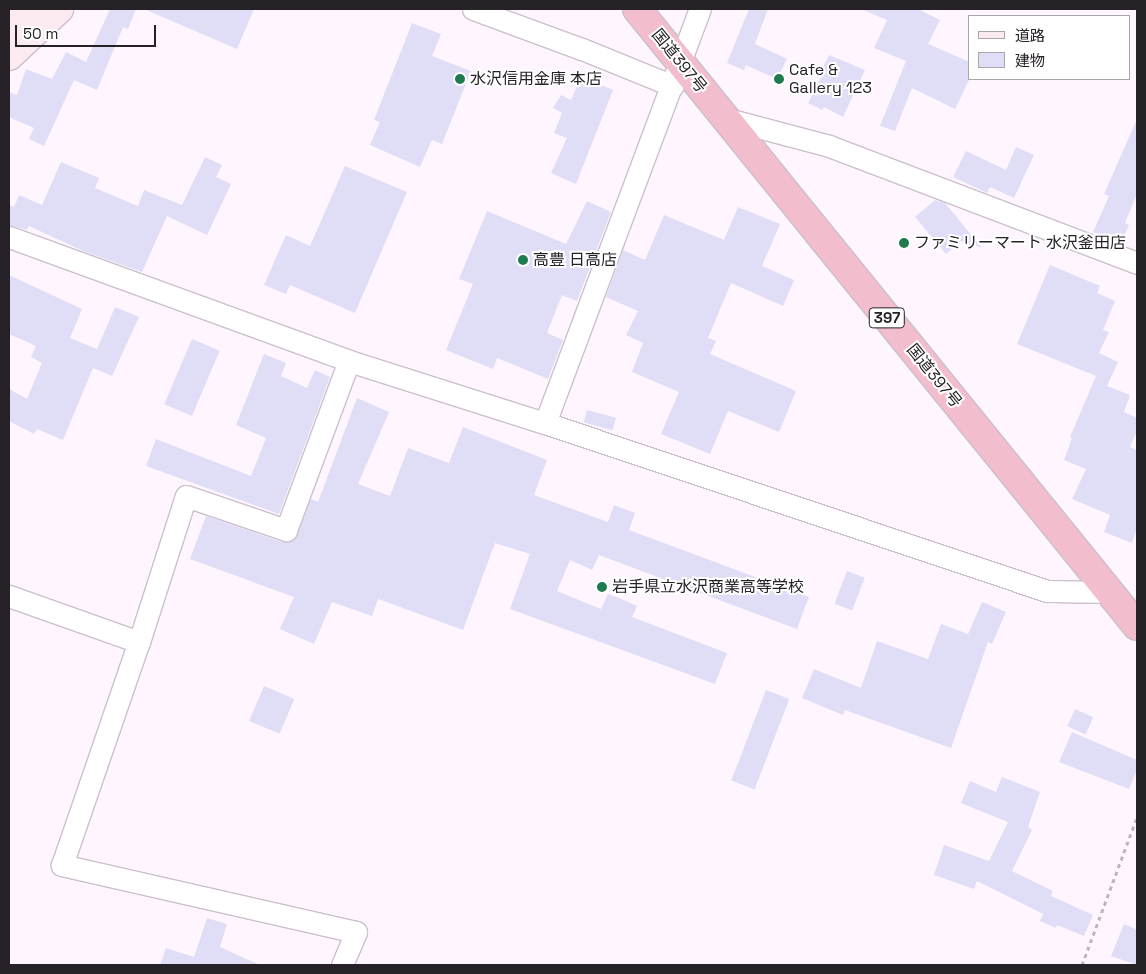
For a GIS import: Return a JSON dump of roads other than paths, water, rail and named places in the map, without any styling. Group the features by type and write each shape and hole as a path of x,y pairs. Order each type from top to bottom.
{"highway":[{"name":"国道397号","path":"637,9 1137,626"}],"main road":[{"path":"9,25 25,9"},
{"path":"9,56 59,9"}],"street":[{"path":"473,9 582,49 673,86"},
{"path":"546,423 673,86 680,61 700,9"},
{"path":"724,118 829,146 1137,263"},
{"path":"9,237 349,361 546,423 1048,591 1111,592"},
{"path":"342,965 356,932 62,865 139,642 186,496 286,530 349,361"},
{"path":"9,596 139,642"}],"place":[{"name":"水沢信用金庫 本店","path":"460,79"},
{"name":"Cafe & Gallery 123","path":"779,79"},
{"name":"ファミリーマート 水沢釜田店","path":"904,243"},
{"name":"高豊 日高店","path":"523,260"},
{"name":"岩手県立水沢商業高等学校","path":"602,587"}]}
